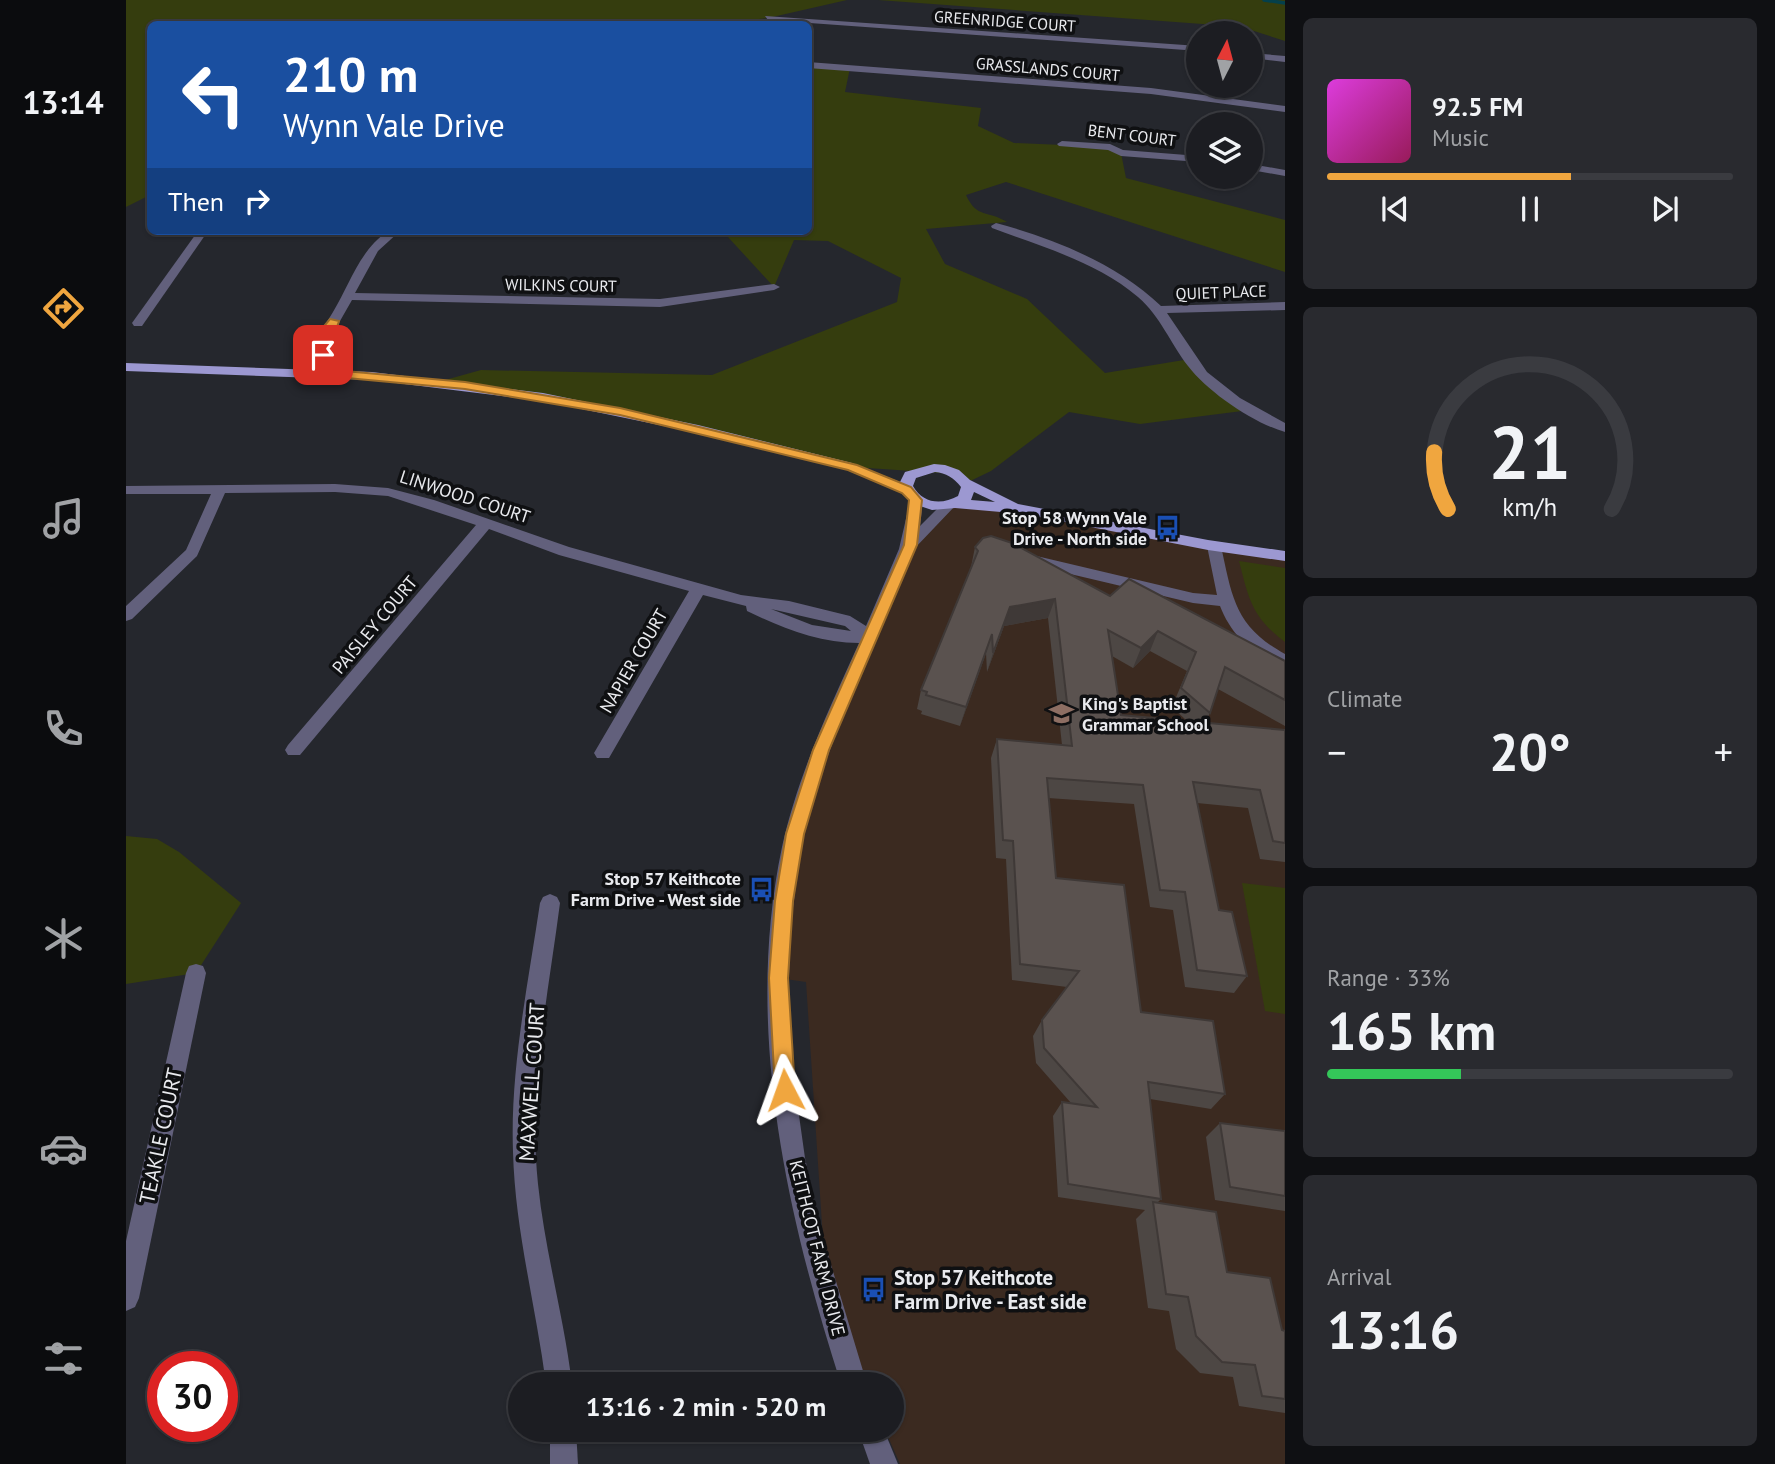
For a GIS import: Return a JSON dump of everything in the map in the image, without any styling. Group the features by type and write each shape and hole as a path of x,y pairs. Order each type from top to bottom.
{"main road":[{"path":"126,367 308,372 438,382 543,397 698,429 852,467 942,469 1024,509"},
{"path":"852,467 931,505 1024,509 1214,546 1285,556"},
{"path":"911,495 908,478 919,470"},
{"path":"952,505 967,495 966,483"}],"street":[{"name":"GREENRIDGE COURT","path":"768,18 810,21"},
{"name":"GREENRIDGE COURT","path":"812,21 1186,48"},
{"path":"1264,57 1285,59"},
{"name":"GRASSLANDS COURT","path":"812,65 1151,91 1285,109"},
{"name":"BENT COURT","path":"1062,144 1110,147 1121,153 1186,158"},
{"path":"1263,169 1285,173"},
{"path":"996,226 1104,269 1158,310 1193,363 1215,387 1250,410 1285,428"},
{"path":"138,323 201,235"},
{"path":"308,372 318,364 334,321 371,251 390,235"},
{"name":"WILKINS COURT","path":"347,296 660,303 774,287"},
{"name":"QUIET PLACE","path":"1158,310 1285,306"},
{"name":"LINWOOD COURT","path":"126,490 335,488 388,492 429,503 564,551 741,600 784,622 843,639 870,637"},
{"path":"126,615 192,552 220,489"},
{"name":"KEITHCOT FARM DRIVE","path":"850,1372 827,1300 798,1180 783,1073 778,978 784,901 803,803 821,750 910,545 911,495"},
{"name":"KEITHCOT FARM DRIVE","path":"910,545 952,505"},
{"name":"PAISLEY COURT","path":"293,750 485,524"},
{"path":"1214,546 1229,616 1240,632 1268,653 1285,661"},
{"path":"1017,556 1193,598 1226,601"},
{"name":"NAPIER COURT","path":"603,753 698,589"},
{"name":"MAXWELL COURT","path":"550,903 533,1031 524,1140 526,1185 557,1372"},
{"name":"TEAKLE COURT","path":"126,1298 196,973"},
{"path":"563,1442 564,1464"},
{"path":"876,1442 884,1464"}],"shaded area":[{"path":"954,505 1024,509 1285,555 1285,1464 900,1464 890,1442 904,1442 904,1372 859,1372 827,1300 806,982 778,978 807,791 910,545"}],"green space":[{"path":"126,0 847,0 768,18 737,21 147,21 147,196 126,207"},
{"path":"878,0 1285,0 1285,41 1264,34 1264,21 1186,23"},
{"path":"812,65 850,68 845,92 981,108 978,126 1014,143 1110,147 1121,153 1126,178 1285,220 1285,272 1006,182 966,195 974,208 1007,222 926,229 945,264 1027,299 1105,373 1190,359 1250,410 1140,424 1069,412 991,471 966,483 957,474 852,467 698,429 438,382 481,370 712,375 897,302 901,278 828,241 794,240 774,287 727,236 723,235 812,235"},
{"path":"1239,561 1285,568 1285,642 1265,624 1253,607"},
{"path":"126,836 157,839 179,852 241,903 196,973 126,984"},
{"path":"1242,883 1285,888 1285,1014 1265,1011"}],"building":[{"path":"991,536 1012,543 1110,596 1129,579 1285,661 1285,700 1225,667 1210,713 1181,688 1196,652 1158,631 1141,648 1108,630 1121,715 1285,730 1285,843 1273,841 1260,790 1193,782 1219,910 1232,912 1247,976 1197,970 1185,892 1160,890 1143,785 1047,778 1056,878 1124,885 1141,1012 1213,1021 1225,1094 1148,1082 1161,1199 1068,1184 1062,1102 1097,1107 1044,1048 1042,1020 1079,971 1020,964 1013,841 1003,840 997,739 1072,746 1055,599 1010,607 993,653 992,634 966,707 926,695 927,692 921,690 978,551 975,547 983,538"},
{"path":"1220,1123 1285,1131 1285,1196 1230,1187"},
{"path":"1153,1202 1216,1212 1227,1272 1270,1278 1282,1330 1285,1331 1285,1399 1262,1396 1255,1365 1222,1362 1196,1336 1188,1297 1166,1294"}],"waterway":[{"path":"1264,0 1285,3"}],"place":[{"name":"Stop 58 Wynn Vale Drive - North side","path":"1167,528"},
{"name":"King's Baptist Grammar School","path":"1062,714"},
{"name":"Stop 57 Keithcote Farm Drive - West side","path":"761,889"},
{"name":"Stop 57 Keithcote Farm Drive - East side","path":"874,1290"}],"route":[{"path":"323,355 334,321 317,341 305,363 308,372 465,385 620,412 852,467 907,490 916,500 910,545 821,750 795,834 784,901 778,978 785,1090"}]}
